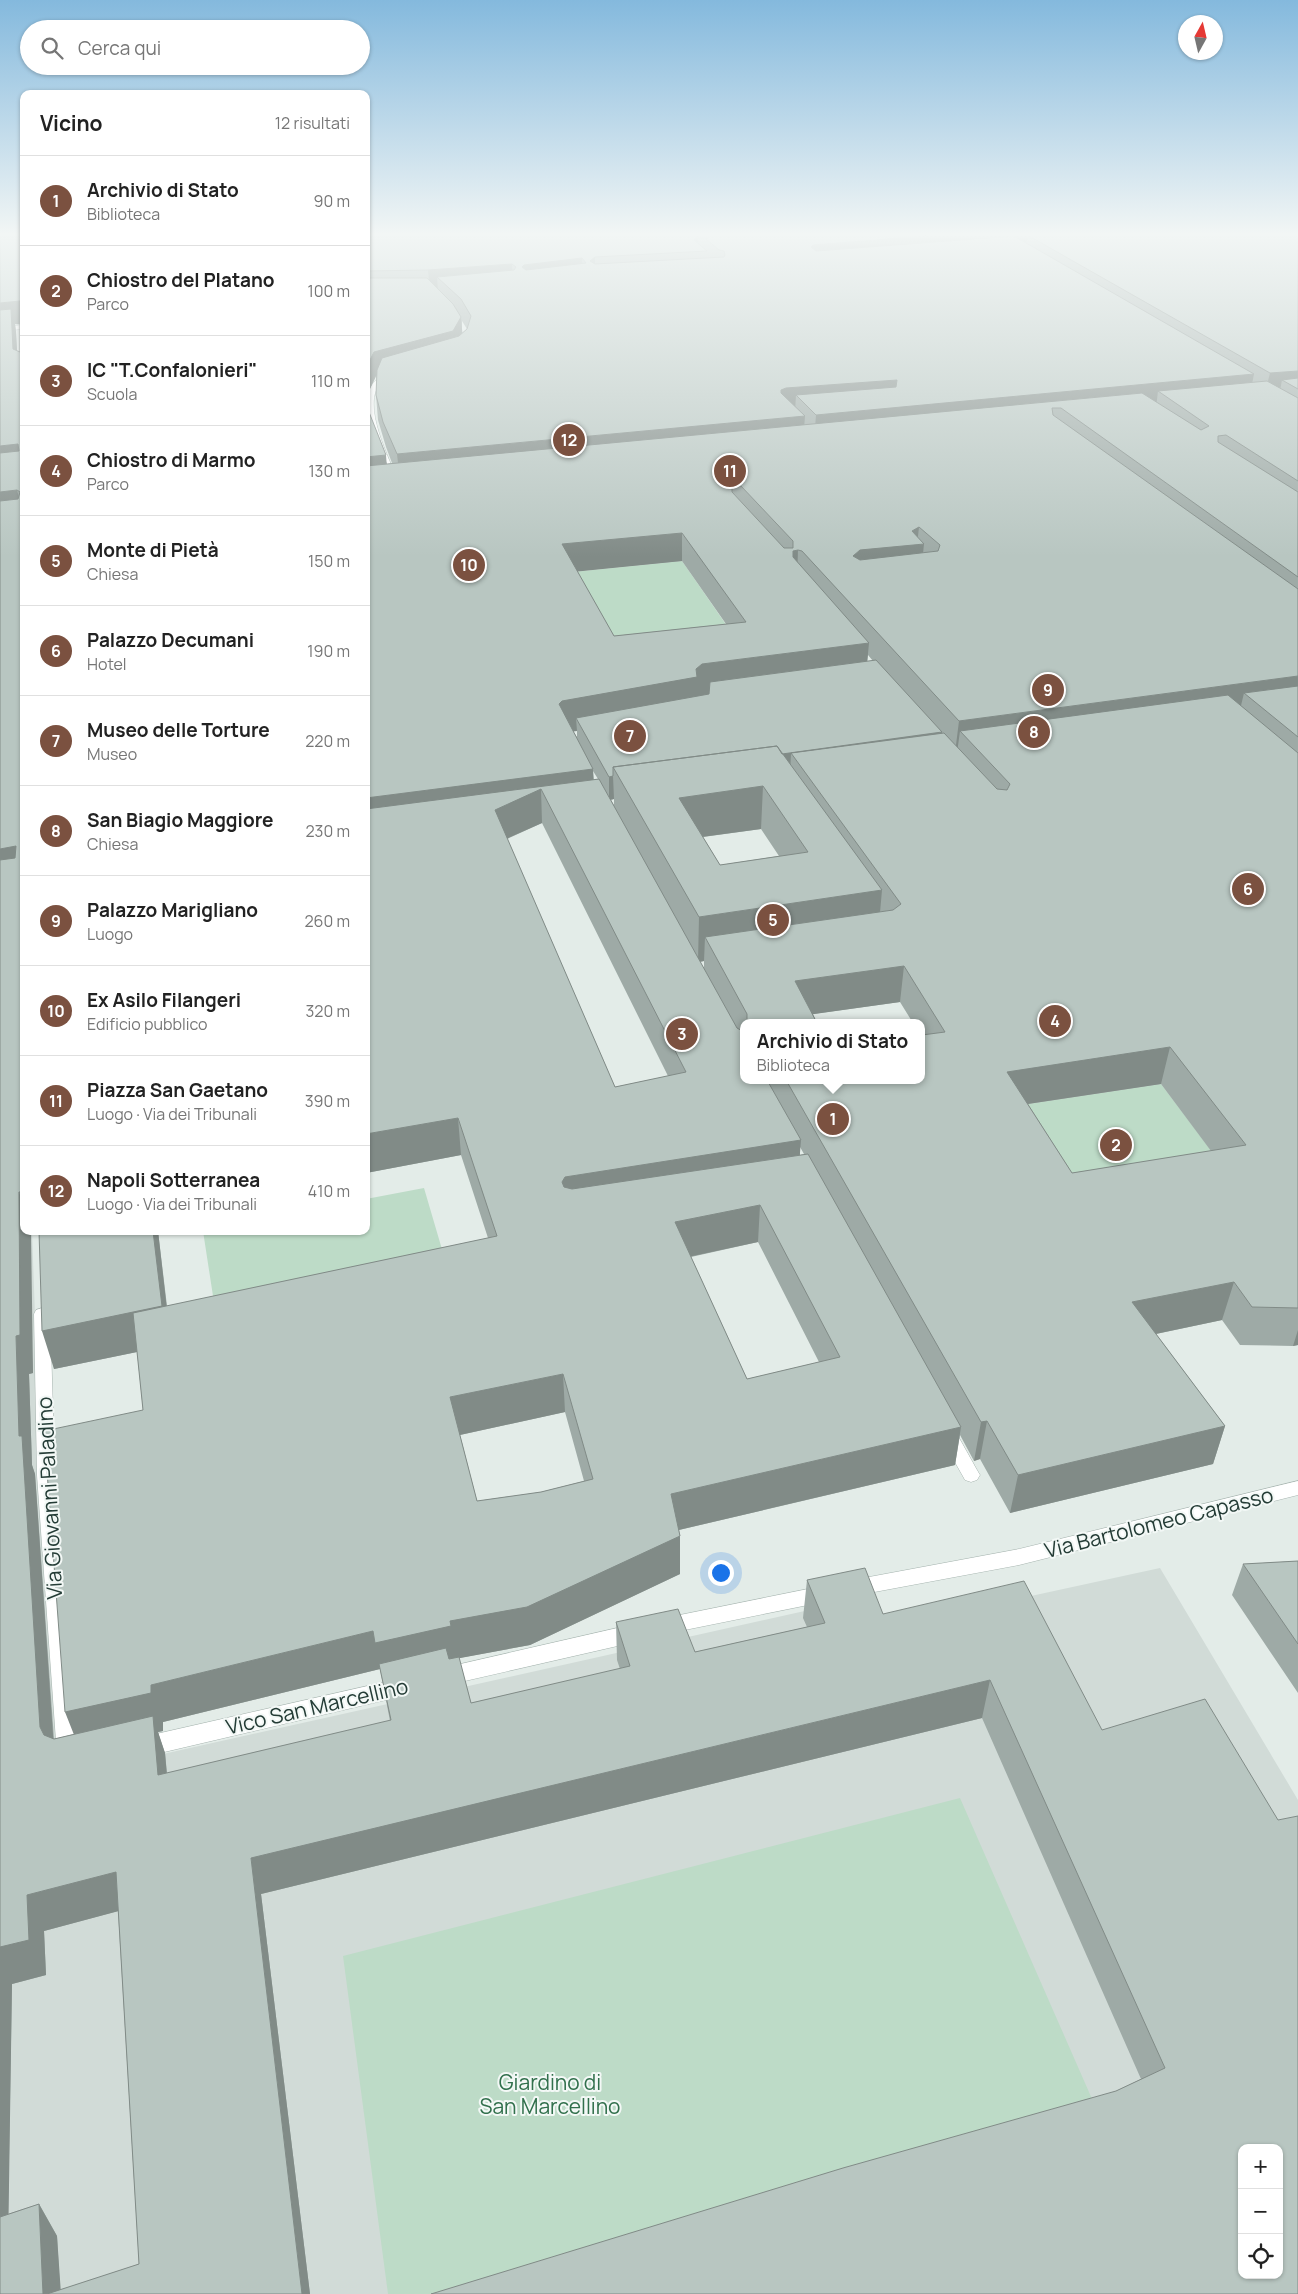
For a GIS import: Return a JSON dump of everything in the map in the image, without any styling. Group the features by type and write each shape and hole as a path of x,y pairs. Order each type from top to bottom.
{"street":[{"path":"397,375 380,380 374,387 371,406 375,433 392,486 406,485"},
{"name":"Via Giovanni Paladino","path":"42,1300 46,1475 78,1762"},
{"path":"938,1415 971,1475"},
{"name":"Via Bartolomeo Capasso","path":"712,1615 1019,1557 1298,1488"},
{"name":"Vico San Marcellino","path":"126,1751 712,1615"}],"shaded area":[{"path":"24,1235 32,1235 40,1458 60,1777 872,1596 883,1628 1160,1568 1298,1800 1298,2294 0,2294"}],"green space":[{"path":"682,561 745,652 614,666 563,573"},
{"path":"1161,1084 1235,1182 1064,1210 1001,1108"},
{"path":"424,1188 446,1263 215,1309 204,1235 370,1235 370,1198"},
{"name":"Giardino di San Marcellino","path":"960,1798 1103,2124 537,2294 388,2294 343,1956"}],"building":[{"path":"0,343 13,343 13,349 20,352 20,492 17,490 0,492 0,453 19,451 18,444 0,446"},
{"path":"370,343 408,343 374,352 370,360"},
{"path":"434,343 1200,343 1254,374 816,415 796,395 896,387 897,380 786,388 781,390 781,393 805,416 397,454 383,422 376,395 377,370 382,358"},
{"path":"1217,343 1298,343 1298,371 1270,373"},
{"path":"1298,378 1298,389 1282,380"},
{"path":"1267,381 1298,398 1298,481 1226,435 1218,436 1218,442 1298,492 1298,577 1061,408 1052,408 1053,415 1298,589 1298,676 959,721 802,551 798,550 793,551 793,557 869,643 702,664 696,669 697,677 562,701 559,704 593,769 370,797 370,466 1142,393 1201,430 1209,426 1158,391","holes":["732,486 741,486 793,541 793,548 784,548 732,492","919,527 940,545 938,551 860,560 853,556 860,550 924,544 912,531","682,533 746,622 614,636 562,544"]},
{"path":"370,415 386,455 370,457"},
{"path":"20,492 20,1335 16,1336 19,1436 22,1436 40,1727 44,1735 54,1739 153,1716 158,1775 391,1720 379,1664 446,1648 449,1659 459,1657 471,1703 630,1666 616,1622 678,1609 695,1652 825,1623 807,1580 865,1568 883,1614 1024,1581 1102,1730 1205,1699 1278,1820 1298,1816 1298,2294 431,2294 843,2168 1116,2091 1165,2068 990,1680 251,1858 302,2294 47,2294 139,2264 116,1872 27,1895 29,1940 0,1947 0,860 15,858 16,846 0,849 0,501 18,499"},
{"path":"876,660 942,732 782,754 777,746 613,767 613,776 609,777 576,718 709,694 710,682"},
{"path":"1298,686 1298,737 1244,693"},
{"path":"1228,695 1298,753 1298,1308 1252,1307 1234,1282 1132,1302 1225,1426 1018,1475 987,1421 981,1422 788,1084 925,1084 925,1035 945,1032 904,966 795,981 815,1019 747,1019 747,1014 705,937 893,910 901,904 791,753 944,733 997,789 1007,790 1010,784 960,731","holes":["1170,1047 1246,1145 1072,1173 1007,1072"]},
{"path":"777,746 882,890 699,917 613,767","holes":["763,786 808,852 720,865 679,798"]},
{"path":"599,779 737,1028 740,1030 740,1084 769,1084 801,1140 565,1177 562,1182 564,1187 572,1189 808,1154 961,1427 671,1494 680,1536 527,1607 450,1621 451,1626 375,1643 373,1631 151,1685 151,1693 65,1712 44,1431 143,1410 133,1313 497,1236 458,1118 370,1133 370,808","holes":["541,789 686,1072 615,1087 495,810","760,1205 840,1357 747,1379 675,1222","563,1374 593,1479 541,1492 477,1501 450,1397"]},
{"path":"39,1235 153,1235 162,1306 42,1331"},
{"path":"1298,1561 1298,1644 1243,1564"},
{"path":"39,2204 43,2294 0,2294 0,2217"}],"place":[{"name":"Napoli Sotterranea","path":"569,440"},
{"name":"Piazza San Gaetano","path":"730,471"},
{"name":"Ex Asilo Filangeri","path":"469,565"},
{"name":"Palazzo Marigliano","path":"1048,690"},
{"name":"San Biagio Maggiore","path":"1034,732"},
{"name":"Museo delle Torture","path":"630,736"},
{"name":"Palazzo Decumani","path":"1248,889"},
{"name":"Monte di Pietà","path":"773,920"},
{"name":"Chiostro di Marmo","path":"1055,1021"},
{"name":"IC \"T.Confalonieri\"","path":"682,1034"},
{"name":"Archivio di Stato","path":"833,1119"},
{"name":"Chiostro del Platano","path":"1116,1145"}]}
